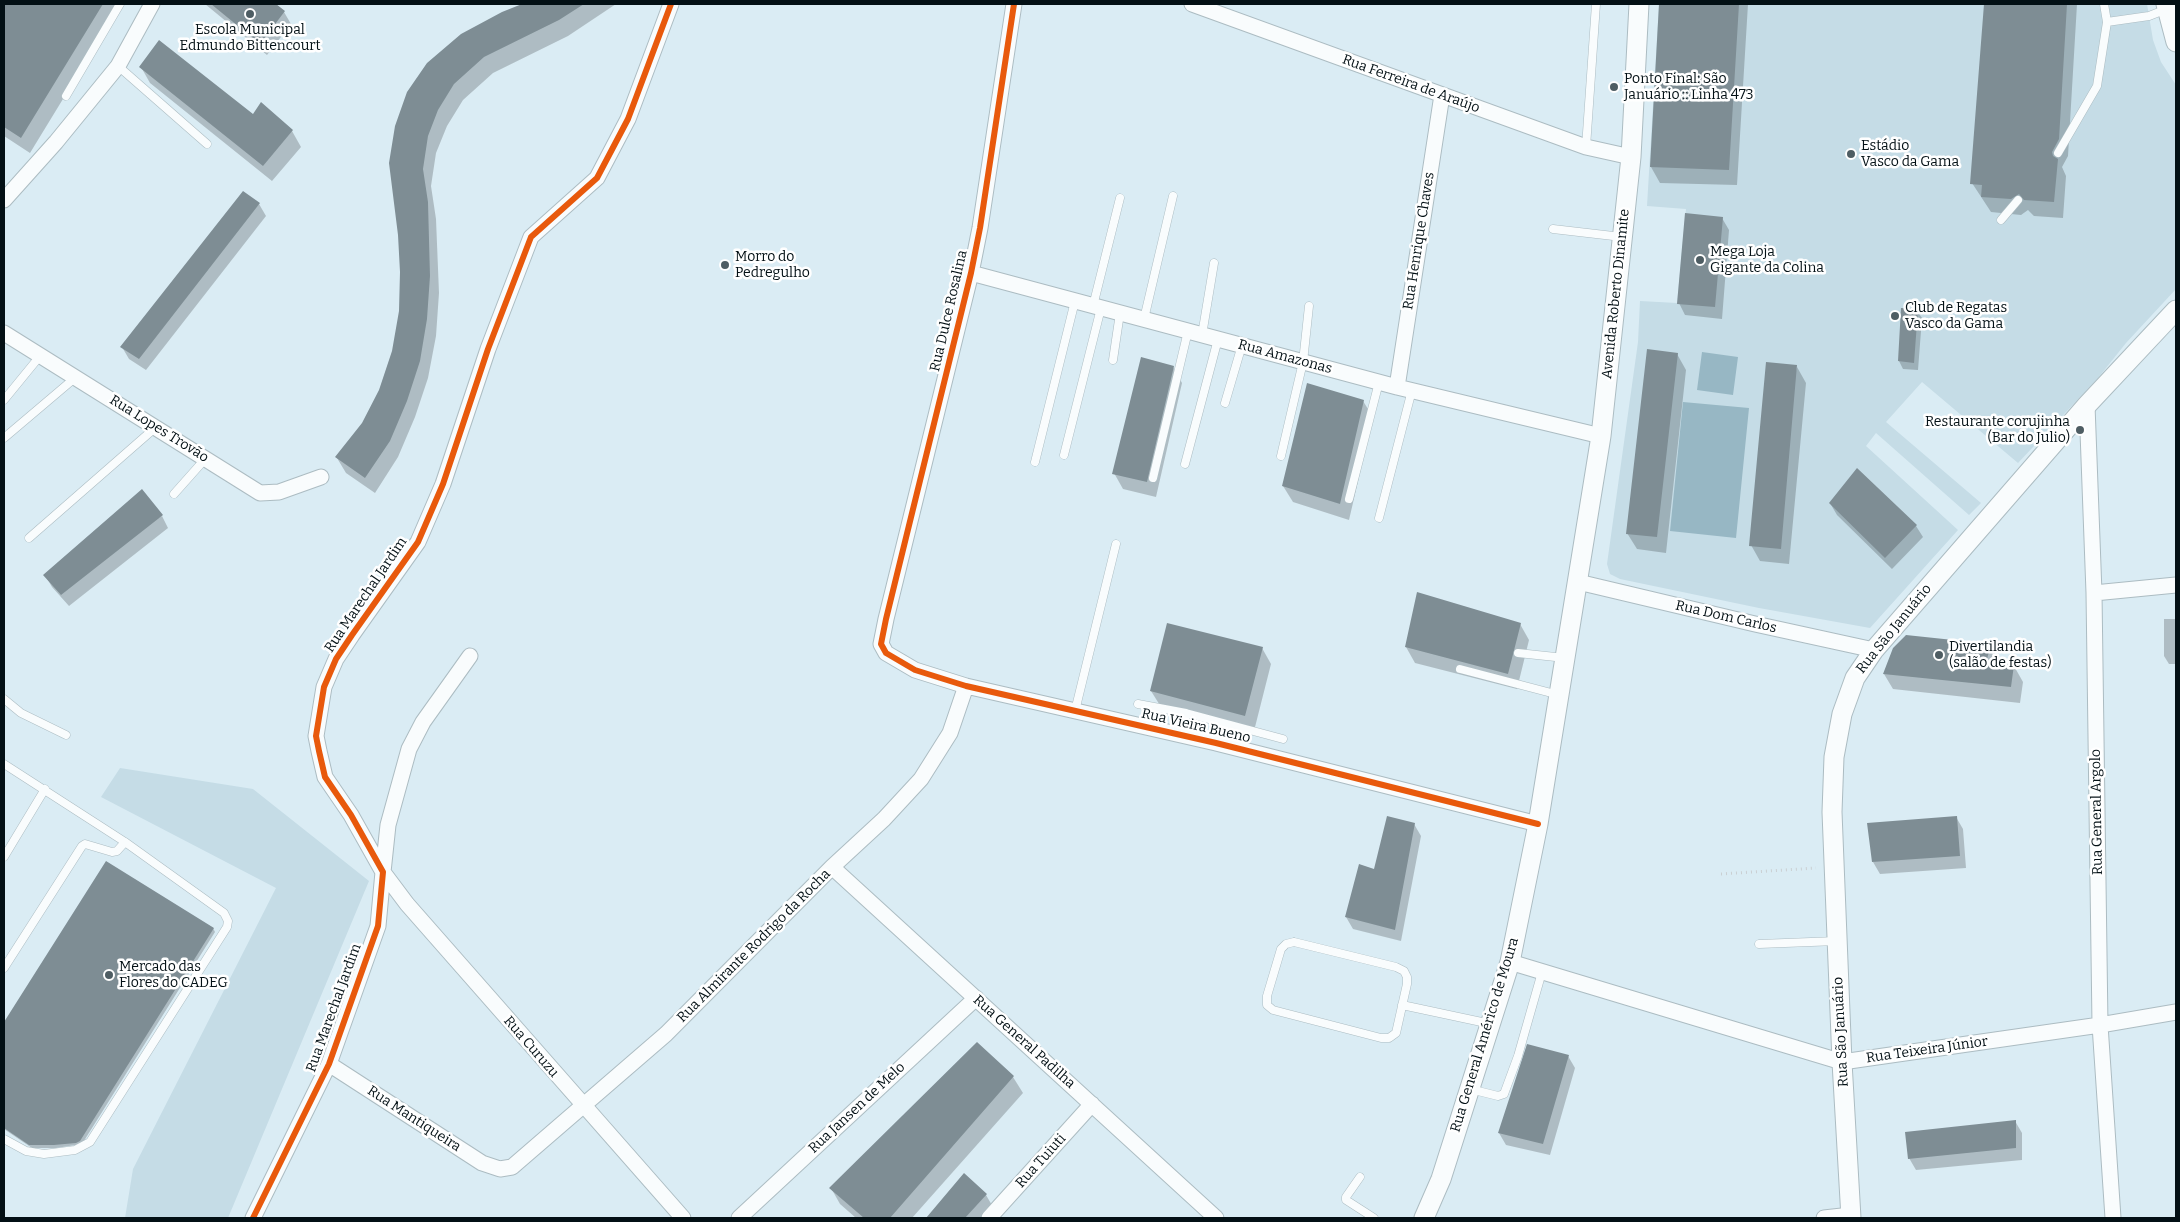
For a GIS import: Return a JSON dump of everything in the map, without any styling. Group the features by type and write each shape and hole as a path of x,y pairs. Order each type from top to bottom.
{"street":[{"path":"4,200 56,142 118,66 152,4"},
{"name":"Rua Marechal Jardim","path":"253,1218 329,1064 378,926 383,872 352,816 326,777 316,736 324,687 336,659 418,542 442,484 488,349 531,238 597,178 628,120 671,4"},
{"name":"Rua Dulce Rosalina","path":"886,619 972,273 1014,4"},
{"name":"Rua Ferreira de Araújo","path":"1192,4 1586,147 1631,157"},
{"name":"Avenida Roberto Dinamite","path":"1578,582 1601,436 1631,157 1639,4"},
{"path":"2166,7 2176,42"},
{"name":"Rua Henrique Chaves","path":"1404,389 1442,95"},
{"name":"Rua Amazonas","path":"972,273 1404,389 1601,436"},
{"name":"Rua São Januário","path":"1851,1216 1842,1062 1832,812 1834,757 1842,714 1855,678 1874,650 2087,405 2176,310"},
{"name":"Rua Lopes Trovão","path":"4,333 206,458 260,494 278,492 321,477"},
{"name":"Rua General Argolo","path":"2087,405 2094,594 2100,1026 2113,1218"},
{"name":"Rua Dom Carlos","path":"1578,582 1874,650"},
{"name":"Rua General Américo de Moura","path":"1424,1218 1441,1179 1510,962 1538,824 1578,582"},
{"path":"2094,594 2176,585"},
{"name":"Rua Vieira Bueno","path":"886,619 881,644 886,653 915,670 966,686 1182,735 1538,824"},
{"path":"383,872 388,825 409,749 423,722 470,656"},
{"name":"Rua Almirante Rodrigo da Rocha","path":"500,1169 512,1167 666,1034 832,867 884,819 920,779 950,733 966,686"},
{"name":"Rua General Padilha","path":"832,867 1216,1218"},
{"name":"Rua Curuzu","path":"383,872 407,904 683,1218"},
{"name":"Rua Teixeira Júnior","path":"1510,962 1842,1062 2100,1026 2176,1012"},
{"name":"Rua Jansen de Melo","path":"739,1218 976,998"},
{"name":"Rua Mantiqueira","path":"329,1064 482,1163 500,1169"},
{"name":"Rua Tuiuti","path":"989,1218 1092,1104"},
{"path":"1824,1218 1851,1216"}],"lane":[{"path":"66,96 120,4"},
{"path":"1586,147 1596,4"},
{"path":"2058,153 2097,86 2107,22 2104,4"},
{"path":"2107,22 2149,16 2166,7"},
{"path":"118,66 207,144"},
{"path":"1144,319 1173,196"},
{"path":"1064,455 1120,198"},
{"path":"2001,220 2018,200"},
{"path":"1553,229 1622,237"},
{"path":"1153,478 1214,263"},
{"path":"1035,462 1075,301"},
{"path":"1281,456 1303,362 1309,306"},
{"path":"1113,360 1120,313"},
{"path":"1185,464 1218,339"},
{"path":"1225,403 1242,345"},
{"path":"4,400 40,356"},
{"path":"4,438 76,377"},
{"path":"1349,498 1379,382"},
{"path":"1379,518 1404,389"},
{"path":"29,538 156,427"},
{"path":"174,494 206,458"},
{"path":"1074,711 1116,544"},
{"path":"1518,653 1565,658"},
{"path":"1460,669 1559,695"},
{"path":"4,699 21,713 66,735"},
{"path":"1138,704 1186,713 1284,739"},
{"path":"1182,735 1186,713"},
{"path":"4,764 125,842 224,913 228,921 227,927 90,1142 75,1150 44,1154 26,1151 4,1139"},
{"path":"4,857 45,789"},
{"path":"4,968 82,846 86,844 112,852 117,851 125,842"},
{"path":"1758,944 1837,941"},
{"path":"1294,942 1396,967 1404,971 1407,977 1407,984 1402,1006 1396,1032 1389,1038 1381,1038 1273,1010 1267,1005 1266,996 1281,949 1286,944 1294,942"},
{"path":"1470,1089 1498,1096 1504,1094 1518,1056 1542,972"},
{"path":"1402,1006 1491,1024"},
{"path":"1360,1177 1346,1197 1346,1200 1374,1218"}],"path":[{"path":"1721,874 1834,867"}],"shaded area":[{"name":"Club de Regatas Vasco da Gama","path":"1659,4 2147,4 2153,40 2161,62 2176,85 2176,289 2126,343 2098,378 2018,463 1922,382 1886,422 1981,503 1969,515 1876,433 1866,446 1958,530 1870,628 1759,608 1620,579 1610,574 1607,564 1638,342 1640,301 1677,303 1686,209 1647,206"},
{"path":"1702,352 1738,357 1733,395 1697,390"},
{"path":"1683,402 1749,408 1736,538 1670,531"},
{"path":"120,768 253,789 369,881 228,1218 125,1218 133,1169 276,888 101,797"}],"building":[{"path":"4,4 103,4 21,138 4,127"},
{"path":"211,4 276,4 285,11 260,44"},
{"path":"522,4 584,4 559,20 484,57 454,84 438,110 428,136 423,169 428,202 430,276 427,319 420,361 407,401 390,441 365,478 335,457 362,423 379,390 392,351 399,311 400,272 398,235 389,163 395,126 407,92 427,63 461,34 502,12"},
{"path":"1659,4 1739,4 1729,170 1650,167"},
{"path":"1984,4 2067,4 2059,139 2052,152 2053,156 2058,159 2054,202 2024,200 2019,194 2011,199 1981,197 1982,185 1970,184"},
{"path":"159,40 253,114 261,102 293,130 263,166 139,67"},
{"path":"243,191 260,203 139,359 120,347"},
{"name":"Mega Loja Gigante da Colina","path":"1685,213 1723,217 1715,307 1677,304"},
{"path":"1901,308 1918,309 1914,363 1898,361"},
{"path":"1647,349 1678,353 1657,537 1626,534"},
{"path":"1141,357 1174,366 1147,482 1112,474"},
{"path":"1766,362 1797,365 1781,549 1749,546"},
{"path":"1307,383 1364,400 1340,504 1282,486"},
{"path":"1857,468 1917,525 1885,558 1829,503"},
{"path":"142,489 163,515 61,595 43,575"},
{"path":"1417,592 1521,623 1508,674 1405,647"},
{"path":"1167,623 1263,647 1245,716 1150,691"},
{"name":"Divertilandia (salão de festas)","path":"1906,635 1991,644 1986,663 2014,665 2011,687 1883,674 1893,648"},
{"path":"1387,816 1415,823 1395,930 1345,917 1359,864 1374,869"},
{"path":"1957,816 1960,856 1872,862 1867,823"},
{"name":"Mercado das Flores do CADEG","path":"106,861 214,928 80,1141 54,1145 29,1145 4,1128 4,1022"},
{"path":"977,1042 1014,1076 890,1218 864,1218 829,1188"},
{"path":"1527,1044 1569,1055 1543,1144 1498,1133"},
{"path":"2016,1120 2016,1148 1908,1159 1905,1132"},
{"path":"964,1173 987,1194 965,1218 926,1218"}],"cycle path":[{"path":"253,1218 329,1064 378,926 383,872 351,815 325,777 319,751 316,736 324,687 336,659 418,542 443,484 488,349 531,237 597,178 628,119 671,4"},
{"path":"1014,4 980,228 971,273 886,619 881,644 886,653 915,670 966,686 1216,743 1538,824"}],"place":[{"name":"Escola Municipal Edmundo Bittencourt","path":"250,14"},
{"name":"Ponto Final: São Januário :: Linha 473","path":"1614,87"},
{"name":"Estádio Vasco da Gama","path":"1851,154"},
{"name":"Mega Loja Gigante da Colina","path":"1700,260"},
{"name":"Morro do Pedregulho","path":"725,265"},
{"name":"Club de Regatas Vasco da Gama","path":"1895,316"},
{"name":"Restaurante corujinha (Bar do Julio)","path":"2080,430"},
{"name":"Divertilandia (salão de festas)","path":"1939,655"},
{"name":"Mercado das Flores do CADEG","path":"109,975"}]}
